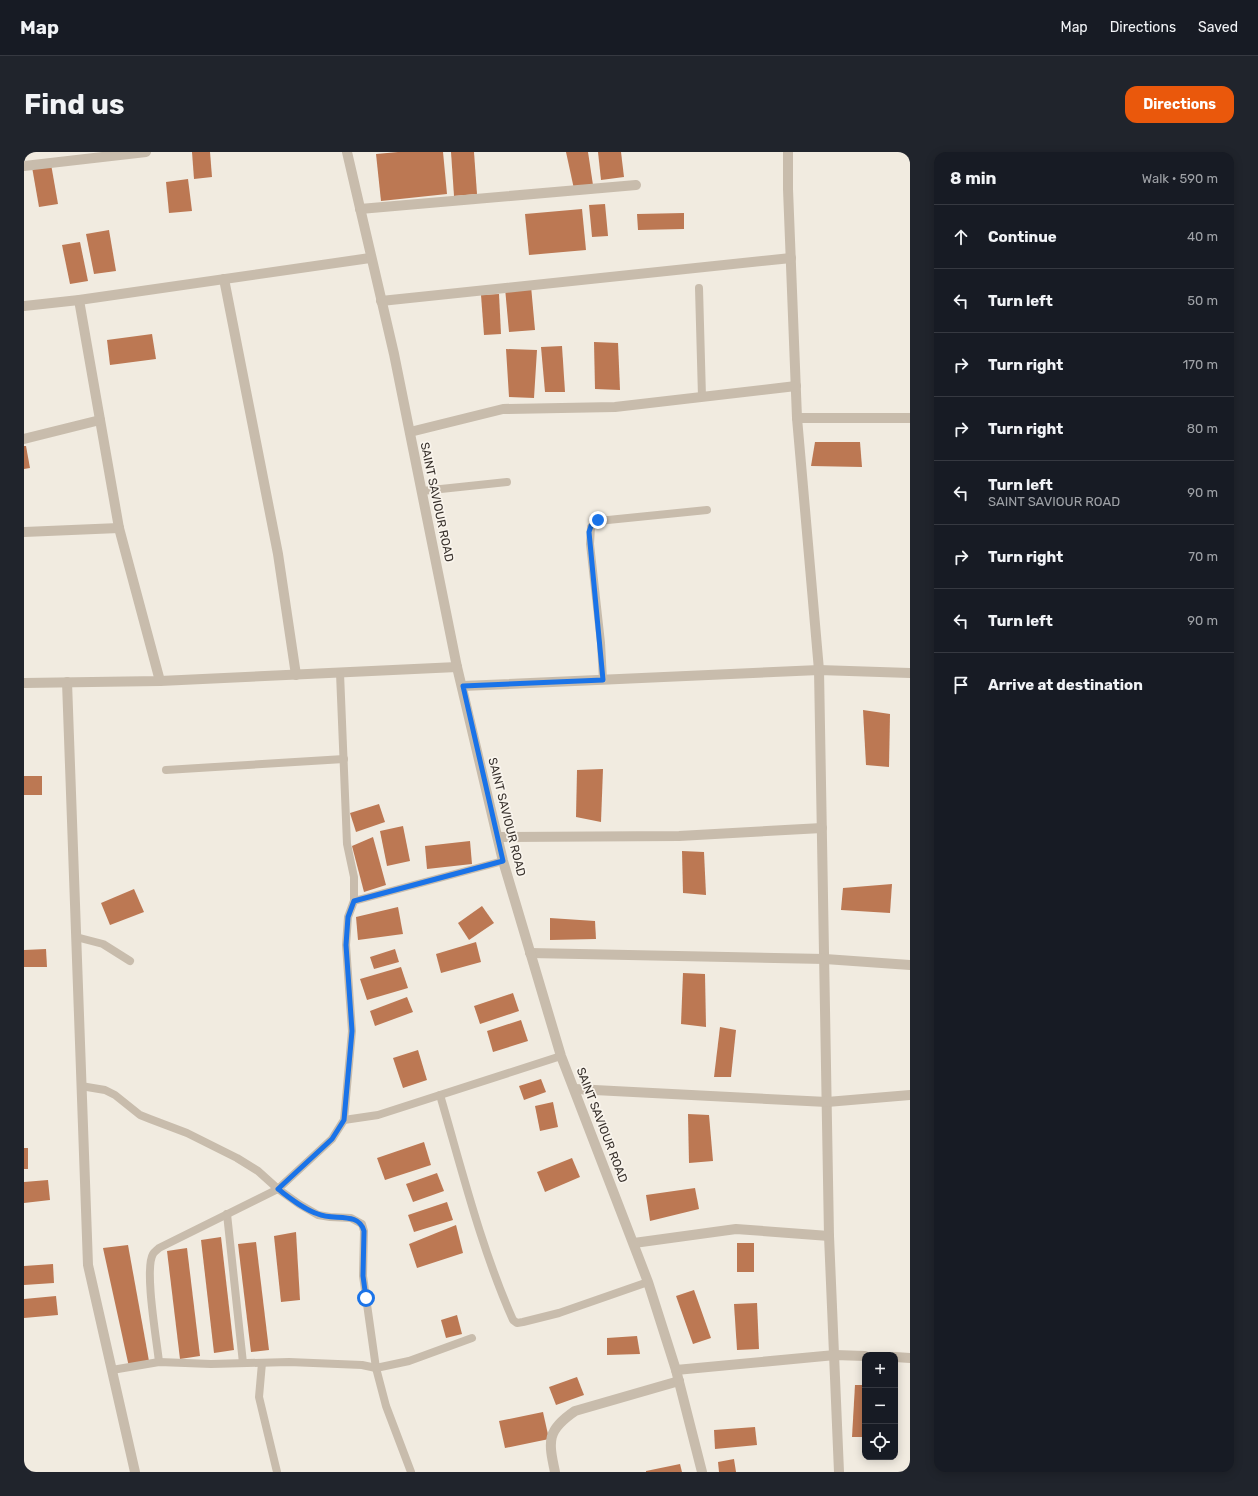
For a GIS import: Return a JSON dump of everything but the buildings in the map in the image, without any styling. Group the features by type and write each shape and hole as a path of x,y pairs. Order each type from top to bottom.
{"street":[{"path":"24,166 146,152"},
{"name":"SAINT SAVIOUR ROAD","path":"347,152 410,432 457,667 463,686 503,861 561,1056 575,1089 648,1282 676,1370 702,1472"},
{"path":"788,152 788,188 792,258 797,418 820,670 829,1236 839,1472"},
{"path":"360,210 636,185"},
{"path":"24,306 78,300 370,258"},
{"path":"381,301 792,258"},
{"path":"224,279 278,554 296,674"},
{"path":"78,300 119,528 160,681"},
{"path":"410,432 503,408 615,407 796,386"},
{"path":"797,418 910,418"},
{"path":"24,439 100,420"},
{"path":"24,532 119,528"},
{"path":"24,683 160,681 457,667"},
{"path":"463,686 820,670 910,673"},
{"path":"67,682 88,1265 136,1472"},
{"path":"498,837 679,836 822,828"},
{"path":"530,953 824,959 910,965"},
{"path":"575,1089 827,1102 910,1095"},
{"path":"634,1243 736,1229 829,1236"},
{"path":"676,1370 835,1355 862,1356"},
{"path":"898,1358 910,1358"},
{"path":"556,1472 552,1456 551,1435 561,1421 575,1411 679,1381"}],"lane":[{"path":"699,288 702,397"},
{"path":"422,491 507,482"},
{"path":"603,680 601,643 590,544 591,526 598,520 707,510"},
{"path":"159,1362 150,1284 150,1266 153,1255 159,1248 278,1189 332,1139 344,1120 352,1031 346,945 348,917 354,901 354,877 347,844 340,673"},
{"path":"166,770 344,759"},
{"path":"354,901 503,861"},
{"path":"76,937 103,944 130,961"},
{"path":"344,1120 378,1115 561,1056"},
{"path":"81,1086 110,1092 150,1120 187,1133 237,1158 258,1171 278,1189 299,1204 318,1215 351,1218 362,1224 364,1231 363,1276 376,1368 386,1406 411,1472"},
{"path":"440,1095 474,1212 499,1288 513,1320 517,1323 559,1313 648,1282"},
{"path":"227,1214 243,1363"},
{"path":"112,1370 159,1362 354,1364 376,1368 409,1361 472,1338"},
{"path":"262,1362 260,1397 277,1472"}],"route":[{"path":"366,1298 363,1276 364,1231 362,1224 351,1218 318,1215 278,1189 332,1139 341,1127 344,1120 352,1031 346,945 348,917 354,901 503,861 463,686 603,680 601,643 589,532 591,526 598,520"}]}
